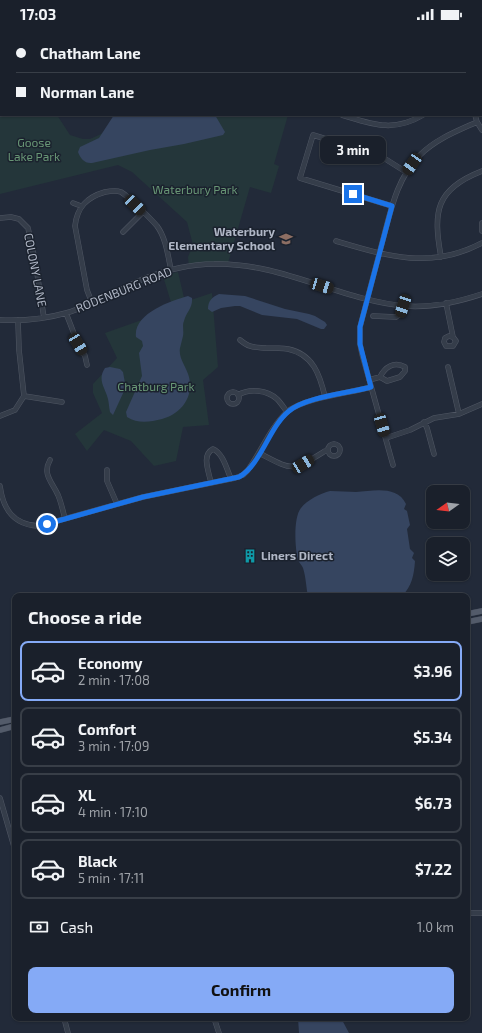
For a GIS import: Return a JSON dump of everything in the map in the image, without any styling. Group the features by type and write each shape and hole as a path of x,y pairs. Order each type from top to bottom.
{"main road":[{"path":"470,613 482,611"},
{"path":"470,621 482,619"},
{"path":"0,722 12,720"},
{"path":"0,730 12,727"}],"street":[{"path":"345,116 376,125 390,126 401,124 421,116"},
{"path":"476,116 477,122 482,130"},
{"path":"393,464 362,354 359,336 360,327 399,184 406,172 419,156 433,144 477,122"},
{"path":"392,206 300,178 313,135 380,155 406,172"},
{"path":"441,257 436,231 440,206 444,197 454,186 482,171"},
{"path":"92,303 87,290 76,231 76,219 81,206 94,195 114,191 121,192 143,212 157,227 161,234 171,270"},
{"path":"73,203 81,206"},
{"path":"123,232 143,212"},
{"name":"COLONY LANE","path":"1,218 11,217 20,219 28,228 35,260 44,318"},
{"path":"482,223 482,231"},
{"path":"336,241 379,254 402,258 441,257 463,251 482,243"},
{"name":"RODENBURG ROAD","path":"0,320 44,318 66,313 92,303 144,279 171,270 214,264 250,266 367,299 403,306 446,304 482,294"},
{"path":"446,304 453,337"},
{"path":"373,316 396,317 400,314 403,306"},
{"path":"66,313 78,344 85,356 87,365"},
{"path":"0,416 15,410 24,396 19,350 18,320"},
{"path":"240,340 247,346 288,349 306,357 317,370 321,379 325,397"},
{"path":"369,380 380,377 386,368 394,364 404,367 405,371 400,377 387,381 380,377"},
{"path":"448,367 459,414"},
{"path":"0,486 3,502 7,510 15,519 26,524 39,526 153,495 239,477 248,470 276,426 287,412 303,402 371,387"},
{"path":"238,395 242,392 262,391 276,399 287,412"},
{"path":"24,396 62,402"},
{"path":"386,438 410,430 424,422 441,416 459,414 482,404"},
{"path":"424,422 434,454"},
{"path":"211,483 206,458 207,454 213,449 220,454 231,479"},
{"path":"259,453 286,467 293,467 303,464 328,450"},
{"path":"50,460 46,467 47,475 58,496 65,519"},
{"path":"107,470 107,481 117,504"},
{"path":"0,798 12,840"},
{"path":"470,913 482,913"},
{"path":"65,1021 68,1033"},
{"path":"215,1021 219,1033"}],"green space":[{"name":"Goose Lake Park","path":"0,116 58,116 70,135 83,139 90,139 112,127 116,116 288,116 274,164 279,166 271,193 250,187 228,263 189,266 188,257 193,245 187,222 132,172 118,165 0,194"},
{"name":"Chatburg Park","path":"178,272 185,302 212,293 218,367 203,380 209,425 183,427 176,461 154,466 131,441 104,430 87,451 75,434 102,413 93,393 93,384 117,358 105,333 173,309 163,276"}],"water":[{"path":"113,116 216,116 225,132 223,135 184,144 92,163 85,162 78,152 80,147 99,138"},
{"path":"219,294 245,296 285,309 309,314 325,322 327,325 324,329 321,329 297,319 262,315 240,306 221,308 212,312 208,309 209,304 212,298"},
{"path":"188,296 192,298 192,301 183,323 180,352 181,359 189,377 190,391 188,398 180,409 169,417 149,422 135,421 127,417 126,412 142,376 139,353 143,346 142,341 136,337 137,329 140,322 146,315 163,305"},
{"path":"110,367 120,369 123,372 125,383 125,389 113,415 110,412 108,399 102,384 103,372 105,368"},
{"path":"384,490 397,494 402,498 406,504 404,509 407,511 410,525 407,529 410,549 414,553 412,558 415,561 412,580 404,593 308,593 303,567 298,560 295,533 298,513 301,508 318,495 330,491 356,492"},
{"path":"298,1021 343,1021 349,1033 299,1033"}],"place":[{"name":"Waterbury Elementary School","path":"286,239"},
{"name":"Liners Direct","path":"250,556"}],"route":[{"path":"47,524 143,497 239,477 248,470 280,420 292,408 303,402 371,387 360,344 360,327 392,206 353,194"}],"park label":[{"name":"Waterbury Park","path":"195,190"}]}
